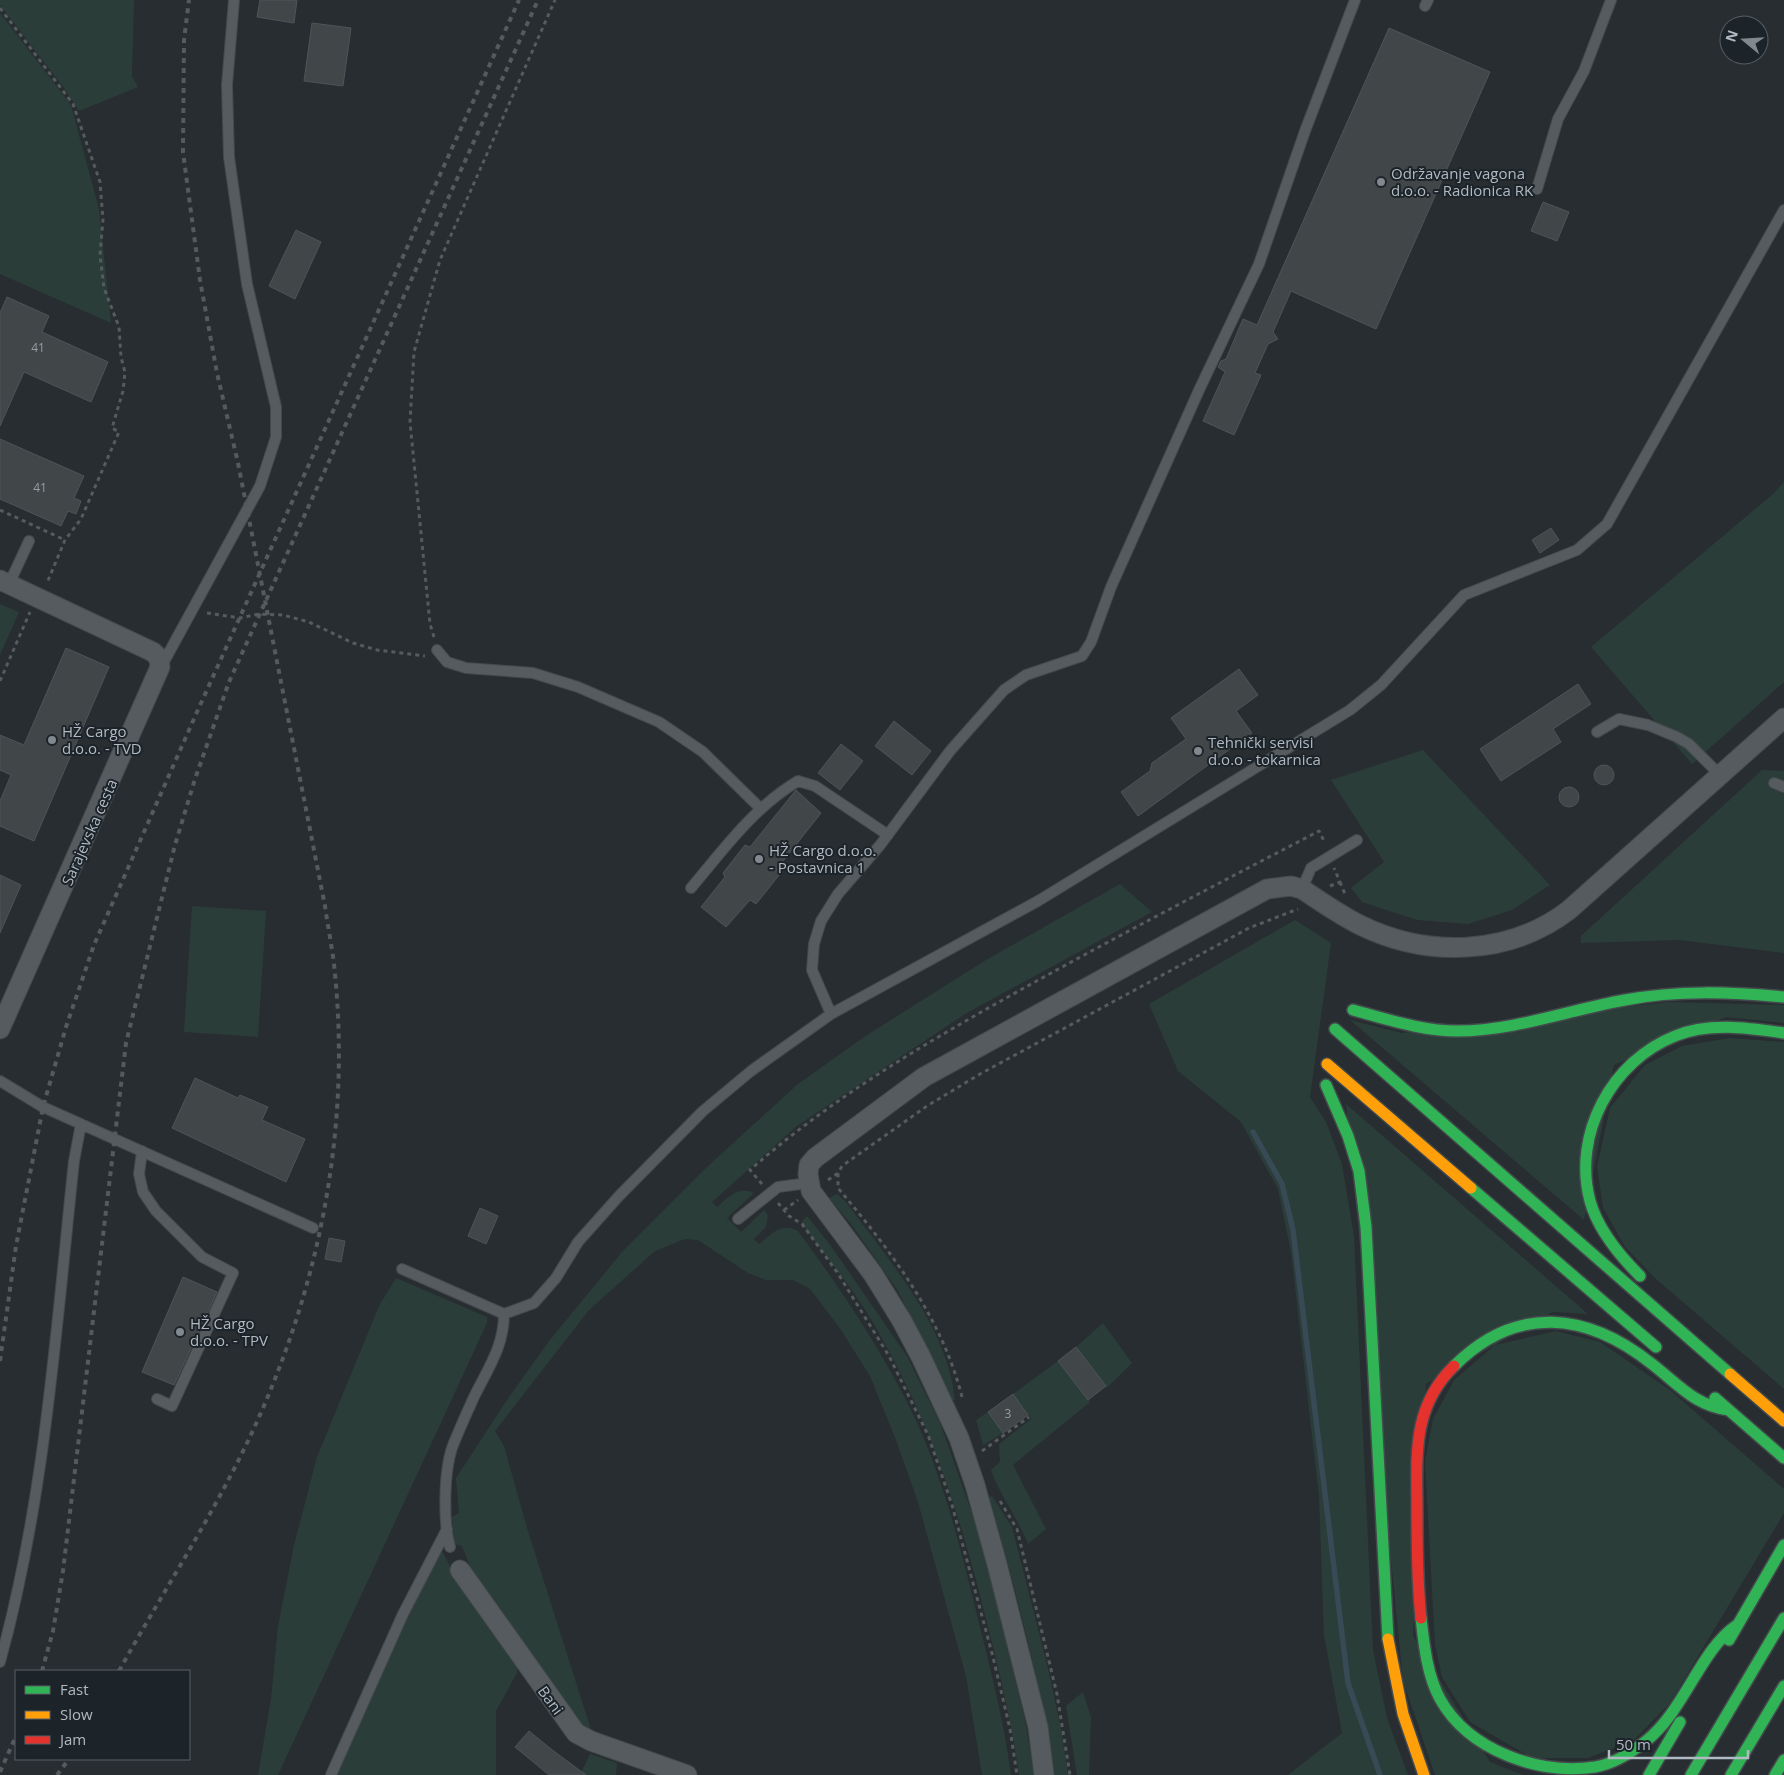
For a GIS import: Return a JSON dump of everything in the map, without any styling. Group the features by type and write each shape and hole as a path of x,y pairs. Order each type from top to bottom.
{"highway":[{"path":"1354,1010 1413,1025 1456,1031 1497,1027 1624,1000 1668,993 1728,992 1784,997"},
{"path":"1646,1281 1607,1238 1590,1200 1586,1168 1587,1150 1601,1104 1618,1076 1647,1050 1674,1036 1707,1028 1738,1028 1784,1033"},
{"path":"1335,1029 1784,1421"},
{"path":"1327,1064 1665,1355"},
{"path":"1326,1085 1348,1136 1358,1171 1367,1237 1389,1649 1401,1712 1424,1775"},
{"path":"1729,1410 1696,1400 1632,1348 1596,1329 1561,1322 1541,1323 1508,1331 1490,1338 1470,1350 1443,1379 1431,1399 1424,1417 1416,1450 1417,1544 1427,1664 1439,1697 1455,1723 1476,1742 1524,1766 1550,1772 1574,1772 1622,1757 1637,1748 1658,1732 1673,1714 1719,1640 1737,1625"},
{"path":"1733,1361 1744,1386"},
{"path":"1708,1392 1784,1458"},
{"path":"1649,1775 1784,1546"},
{"path":"1691,1775 1784,1618"},
{"path":"1731,1775 1784,1686"},
{"path":"1775,1775 1784,1760"}],"street":[{"path":"4,582 153,652 159,658 160,667"},
{"name":"Sarajevska cesta","path":"0,1029 160,667"},
{"path":"1044,1775 1038,1727 1016,1638 976,1485 959,1438 902,1321 872,1274 816,1199 816,1182 809,1165 815,1158 924,1077 1267,889 1285,886 1302,889 1361,925 1410,943 1447,948 1468,947 1514,939 1552,923 1569,910 1784,718"},
{"name":"Bani","path":"460,1570 576,1733 591,1741 687,1775"}],"lane":[{"path":"160,667 260,486 276,437 276,407 247,284 229,157 227,85 234,0"},
{"path":"831,1014 812,970 814,944 820,921 838,894 888,835 950,751 1004,690 1026,675 1082,656 1091,642 1111,587 1200,388 1259,264 1305,131 1354,0"},
{"path":"1537,189 1558,119 1584,71 1612,0"},
{"path":"402,1269 504,1314 534,1303 556,1278 578,1242 703,1111 751,1071 831,1014 1038,901 1350,710 1382,685 1464,595 1577,550 1607,524 1784,210"},
{"path":"4,582 29,541"},
{"path":"440,654 447,662 466,668 533,673 578,688 659,722 702,752 761,809"},
{"path":"1597,732 1619,719 1648,725 1689,744 1720,775"},
{"path":"692,888 746,823 782,791 798,781 815,786 888,835"},
{"path":"1302,889 1311,868 1357,840"},
{"path":"0,1081 43,1107 313,1228"},
{"path":"0,1662 17,1599 40,1468 74,1162 81,1124"},
{"path":"142,1151 139,1174 143,1192 156,1211 202,1257 233,1273 172,1406 157,1399"},
{"path":"738,1219 778,1187 816,1182"},
{"path":"450,1547 447,1529 447,1483 451,1450 498,1350 504,1332 504,1314"},
{"path":"331,1775 404,1614 447,1529"}],"path":[{"path":"192,612 240,618 259,614 283,615 309,622 361,646 430,657 440,654 430,624 410,422 414,352 440,260 556,0"},
{"path":"0,8 74,104 100,182 103,220 100,255 104,288 119,327 120,357 124,372 123,391 112,428 119,432 81,519 65,540 44,591"},
{"path":"0,510 65,540"},
{"path":"0,681 33,607"},
{"path":"758,1180 750,1170 801,1127 878,1074 954,1027 1121,934 1319,831 1325,843"},
{"path":"1334,868 1341,889 1348,898"},
{"path":"1329,886 1340,882"},
{"path":"816,1182 838,1173 852,1159 919,1111 980,1074 1249,928 1296,908 1304,912"},
{"path":"838,1173 838,1188 871,1228 922,1300 942,1336 956,1372 963,1400"},
{"path":"784,1210 798,1200"},
{"path":"778,1203 789,1216 796,1218 802,1224 837,1272 876,1332 909,1394 928,1435 952,1505 993,1658 1010,1730 1017,1775"},
{"path":"976,1444 979,1453 1029,1417"},
{"path":"997,1496 1016,1529 1058,1694 1070,1775"}],"green space":[{"path":"0,0 134,0 132,76 138,87 79,111 64,88 0,5"},
{"path":"0,13 71,105 99,209 111,323 0,274"},
{"path":"1784,482 1784,682 1692,764 1591,647 1773,494"},
{"path":"0,604 19,612 0,655"},
{"path":"1423,750 1550,885 1512,910 1468,924 1417,920 1362,902 1351,888 1384,862 1331,780"},
{"path":"1762,770 1784,771 1784,953 1679,940 1581,943 1581,936"},
{"path":"1120,884 1152,912 965,1014 797,1126 712,1202 717,1207 739,1191 743,1190 754,1193 727,1218 741,1232 764,1210 768,1215 766,1227 754,1239 759,1244 777,1230 787,1228 798,1231 855,1313 882,1356 906,1400 929,1452 957,1535 997,1697 1011,1775 982,1775 966,1676 918,1502 896,1440 870,1376 839,1327 810,1289 793,1280 766,1280 748,1273 698,1240 685,1239 655,1251 589,1310 495,1431 504,1446 527,1528 594,1739 579,1728 478,1586 462,1546 454,1544 452,1517 459,1513 456,1478 507,1400 549,1341 622,1252 709,1165 798,1084 864,1037 986,960"},
{"path":"192,906 266,911 258,1037 184,1032"},
{"path":"1295,920 1331,943 1310,1097 1326,1122 1342,1164 1354,1236 1373,1650 1387,1718 1408,1775 1288,1775 1342,1733 1324,1635 1319,1496 1291,1252 1278,1189 1241,1122 1178,1071 1149,1004"},
{"path":"1668,1002 1784,1005 1784,1023 1726,1017 1614,1065 1584,1220 1350,1020 1402,1033"},
{"path":"1730,1038 1784,1042 1784,1389 1656,1279 1625,1247 1603,1208 1597,1167 1610,1108 1645,1065 1682,1046"},
{"path":"1346,1104 1588,1314 1553,1312 1426,1384 1413,1636 1490,1762 1523,1775 1435,1775 1403,1681"},
{"path":"837,1194 846,1202 897,1270 929,1320 941,1346 950,1373 955,1400 952,1401 898,1291 851,1224 829,1198"},
{"path":"807,1216 831,1246 907,1356 940,1423 979,1533 1025,1719 1034,1775 1019,1775 1005,1699 977,1583 954,1505 927,1431 911,1394 872,1321 847,1284 803,1226 802,1221"},
{"path":"396,1278 487,1317 487,1323 278,1775 258,1775 271,1699 278,1626 294,1545 317,1457 379,1306"},
{"path":"1103,1323 1132,1363 1107,1388 1076,1347"},
{"path":"1556,1331 1600,1342 1670,1390 1784,1489 1784,1513 1670,1703 1634,1740 1588,1758 1532,1758 1470,1722 1442,1677 1435,1645 1425,1461 1433,1419 1454,1380 1495,1345"},
{"path":"1058,1361 1090,1402 1013,1465 1046,1529 1028,1544 991,1470 1000,1462 999,1444 1031,1419 1013,1394"},
{"path":"988,1412 1003,1433 983,1445 976,1420"},
{"path":"992,1496 1012,1527 1048,1668 1061,1729 1068,1775 1053,1775 1042,1705 1018,1600 989,1497"},
{"path":"441,1549 462,1589 517,1662 517,1673 496,1711 496,1775 335,1775 366,1704"},
{"path":"1083,1692 1091,1717 1089,1775 1077,1775 1066,1706"},
{"path":"590,1754 617,1763 616,1775 580,1775"}],"building":[{"path":"260,0 297,0 294,23 257,17"},
{"path":"312,23 351,28 343,86 304,81"},
{"name":"Održavanje vagona d.o.o. - Radionica RK","path":"1389,28 1490,72 1376,329 1291,291 1273,332 1278,339 1268,344 1255,373 1261,375 1234,435 1203,421 1225,372 1218,367 1221,361 1226,359 1243,319 1257,325"},
{"path":"1543,202 1569,212 1557,241 1531,231"},
{"path":"296,230 321,242 295,299 269,286"},
{"path":"7,297 49,316 42,332 108,362 91,402 24,372 0,426 0,313"},
{"path":"0,439 84,476 74,498 81,501 76,514 68,511 61,526 0,499"},
{"path":"1551,528 1559,540 1540,553 1532,540"},
{"name":"HŽ Cargo d.o.o. - TVD","path":"66,648 109,667 34,841 0,826 0,801 11,775 0,770 0,735 24,745"},
{"name":"Tehnički servisi d.o.o - tokarnica","path":"1239,669 1258,695 1236,711 1252,733 1138,816 1121,792 1150,771 1152,763 1186,739 1171,718"},
{"path":"1578,684 1591,704 1553,729 1561,742 1501,781 1480,749"},
{"path":"894,721 931,751 912,775 875,746"},
{"path":"841,744 863,761 840,790 818,773"},
{"path":"1604,765 1611,768 1614,775 1611,782 1604,785 1597,782 1594,775 1597,768"},
{"path":"1569,787 1576,790 1579,797 1576,804 1569,807 1562,804 1559,797 1562,790"},
{"name":"HŽ Cargo d.o.o. - Postavnica 1","path":"796,790 821,813 776,870 780,874 756,904 750,900 726,927 701,907 725,877 723,873 745,845 750,847"},
{"path":"0,875 21,885 0,933"},
{"path":"195,1078 238,1098 240,1095 268,1107 262,1120 305,1139 286,1182 172,1128"},
{"path":"480,1208 498,1216 486,1244 468,1236"},
{"path":"329,1238 345,1241 341,1262 325,1259"},
{"name":"HŽ Cargo d.o.o. - TPV","path":"183,1277 217,1292 174,1385 142,1372"},
{"path":"1076,1347 1106,1386 1088,1400 1058,1361"},
{"path":"1013,1394 1028,1415 1003,1433 988,1412"},
{"path":"529,1731 586,1775 549,1775 515,1747"}],"waterway":[{"path":"1253,1132 1282,1184 1293,1230 1348,1683 1380,1775"}],"railway":[{"path":"120,1670 217,1501 247,1443 272,1388 293,1331 310,1273 333,1155 338,1095 339,1035 335,974 325,906 238,463 217,373 200,280 183,152 184,40 189,0"},
{"path":"0,1361 16,1246 43,1107 66,1027 94,945 197,712 519,0"},
{"path":"42,1670 53,1631 63,1571 126,1043 175,845 195,779 229,682 538,0"},
{"path":"0,1772 15,1738"},
{"path":"57,1775 68,1760"}],"traffic: fast":[{"path":"1353,1010 1418,1027 1457,1031 1499,1028 1604,1004 1645,997 1685,993 1724,993 1784,997"},
{"path":"1640,1276 1610,1242 1598,1222 1590,1201 1586,1176 1587,1150 1592,1126 1602,1103 1616,1082 1633,1063 1653,1048 1675,1036 1701,1029 1729,1027 1784,1033"},
{"path":"1335,1029 1730,1374"},
{"path":"1326,1085 1348,1136 1359,1171 1366,1227 1388,1639"},
{"path":"1471,1188 1656,1347"},
{"path":"1454,1366 1478,1346 1502,1332 1527,1324 1552,1322 1577,1325 1602,1334 1627,1347 1697,1399 1717,1408 1729,1410"},
{"path":"1715,1398 1784,1458"},
{"path":"1729,1640 1784,1545"},
{"path":"1421,1618 1427,1660 1436,1690 1453,1717 1469,1733 1487,1745 1529,1763 1573,1769 1595,1767 1609,1763 1646,1741 1660,1728 1671,1713 1713,1649 1737,1625"},
{"path":"1691,1775 1784,1618"},
{"path":"1731,1775 1784,1686"},
{"path":"1649,1775 1680,1722"},
{"path":"1775,1775 1784,1760"}],"traffic: slow":[{"path":"1327,1064 1471,1188"},
{"path":"1730,1374 1784,1421"},
{"path":"1388,1639 1403,1714 1424,1775"}],"traffic: jam":[{"path":"1421,1618 1417,1538 1417,1452 1419,1434 1423,1416 1430,1399 1440,1382 1454,1366"}],"place":[{"name":"Održavanje vagona d.o.o. - Radionica RK","path":"1381,182"},
{"name":"HŽ Cargo d.o.o. - TVD","path":"52,740"},
{"name":"Tehnički servisi d.o.o - tokarnica","path":"1198,751"},
{"name":"HŽ Cargo d.o.o. - Postavnica 1","path":"759,859"},
{"name":"HŽ Cargo d.o.o. - TPV","path":"180,1332"}]}
